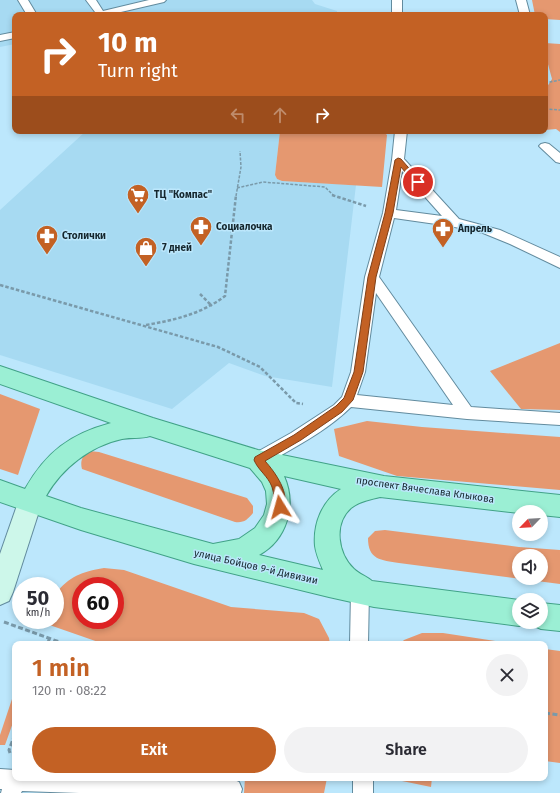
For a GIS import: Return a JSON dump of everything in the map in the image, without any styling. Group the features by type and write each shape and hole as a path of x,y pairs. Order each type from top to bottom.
{"main road":[{"path":"0,375 153,428"},
{"path":"0,592 30,502 45,476 64,456 96,437 123,429 153,428"},
{"name":"проспект Вячеслава Клыкова","path":"153,428 258,460 384,487 560,506"},
{"path":"194,552 227,554 246,550 263,539 274,524 280,507 278,489 272,475 258,460"},
{"path":"367,592 354,585 339,571 329,554 325,535 329,517 338,504 351,494 367,488 384,487"},
{"name":"улица Бойцов 9-й Дивизии","path":"0,491 30,502 194,552 367,592 512,612"},
{"path":"548,617 560,618"}],"lane":[{"path":"24,0 30,12"},
{"path":"90,0 98,12"},
{"path":"108,12 160,0"},
{"path":"397,0 397,12"},
{"path":"521,0 523,12"},
{"path":"0,38 12,36"},
{"path":"258,460 297,438 344,405 358,372 372,277 389,213 401,134"},
{"path":"545,146 560,159"},
{"path":"398,160 455,223"},
{"path":"389,213 455,223 487,230 525,245 560,263"},
{"path":"372,277 467,413"},
{"path":"344,405 560,419"},
{"path":"359,641 367,592"},
{"path":"363,781 364,793"},
{"path":"9,784 232,789"}],"path":[{"path":"548,83 560,80"},
{"path":"548,109 560,110"},
{"path":"146,325 181,319 212,306 224,296 237,188 241,167 240,151"},
{"path":"237,188 263,182 325,187 334,196 389,213"},
{"path":"0,285 146,325 218,347 260,367 296,403 344,405"},
{"path":"200,294 212,306"},
{"path":"0,621 55,641"},
{"path":"548,713 560,715"}],"shaded area":[{"path":"0,0 312,0 315,4 337,11 12,12 12,45 0,47"},
{"path":"532,0 560,0 560,20 548,19 548,12 534,12"},
{"path":"548,43 560,44 560,132 556,129 548,130 548,85 552,79 548,64"},
{"path":"83,134 280,134 275,175 277,179 282,181 356,185 332,387 265,376 229,363 172,409 0,355 0,210"},
{"path":"280,134 387,135 382,187 282,181 277,179 275,175"},
{"path":"560,343 560,410 521,409 490,371"},
{"path":"0,394 40,409 18,475 0,469"},
{"path":"367,421 422,427 560,437 560,490 397,476 339,456 334,429"},
{"path":"89,451 99,452 247,498 253,506 253,513 249,518 241,522 235,522 82,469 82,459"},
{"path":"385,530 519,547 546,549 512,549 512,578 381,560 370,551 368,538 375,531"},
{"path":"548,549 560,550 560,584 548,582"},
{"path":"104,568 124,570 231,607 304,613 319,619 330,641 95,641 61,629 64,629 64,585 72,578 72,629 124,629 124,577 74,577 82,573"},
{"path":"422,633 443,633 495,641 403,641"},
{"path":"548,649 560,651 560,763 548,761"},
{"path":"12,699 12,725 5,745 0,745 0,735"},
{"path":"245,781 326,781 324,793 244,793"},
{"path":"402,781 432,781 431,787"}],"place":[{"name":"ТЦ \"Компас\"","path":"138,214"},
{"name":"Социалочка","path":"201,246"},
{"name":"Апрель","path":"443,248"},
{"name":"Столички","path":"47,256"},
{"name":"7 дней","path":"146,268"}],"route":[{"path":"280,507 278,489 272,475 258,460 297,438 339,409 348,400 358,372 372,277 389,213 398,160 418,182"}]}
